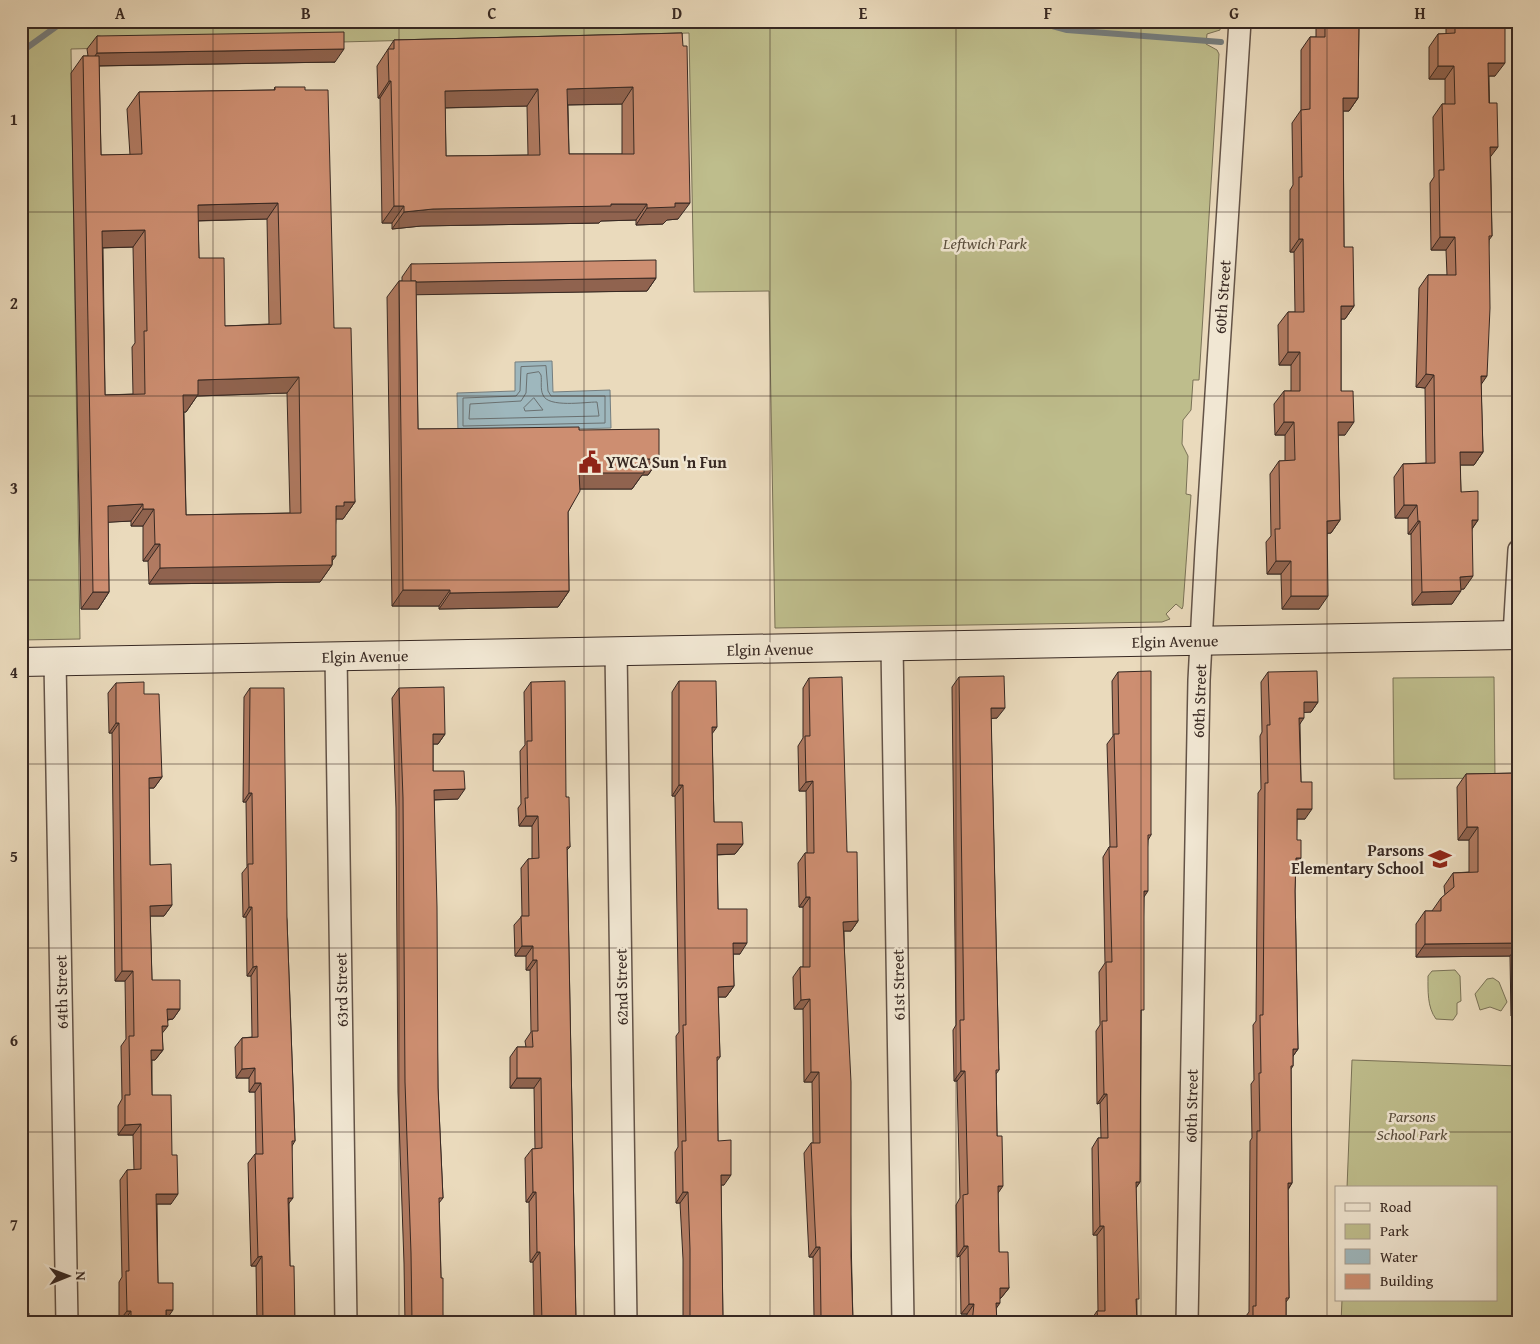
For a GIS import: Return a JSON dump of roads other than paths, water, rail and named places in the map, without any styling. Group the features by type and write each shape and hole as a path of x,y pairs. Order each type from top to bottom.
{"street":[{"name":"60th Street","path":"1187,1323 1202,641 1240,21"},
{"path":"1516,635 1519,550"},
{"name":"Elgin Avenue","path":"21,662 1516,635"},
{"name":"61st Street","path":"892,646 903,1323"},
{"name":"62nd Street","path":"616,652 626,1323"},
{"name":"63rd Street","path":"336,656 346,1323"},
{"name":"64th Street","path":"55,662 67,1323"}],"water":[{"path":"552,361 553,392 610,390 611,428 458,432 457,393 515,391 515,362"}],"waterway":[{"path":"21,52 64,21"},
{"path":"1034,21 1067,30 1221,42"}],"place":[{"name":"YWCA Sun 'n Fun","path":"590,462"},
{"name":"Parsons Elementary School","path":"1440,859"}],"park label":[{"name":"Leftwich Park","path":"985,243"},
{"name":"Parsons School Park","path":"1412,1125"}]}
